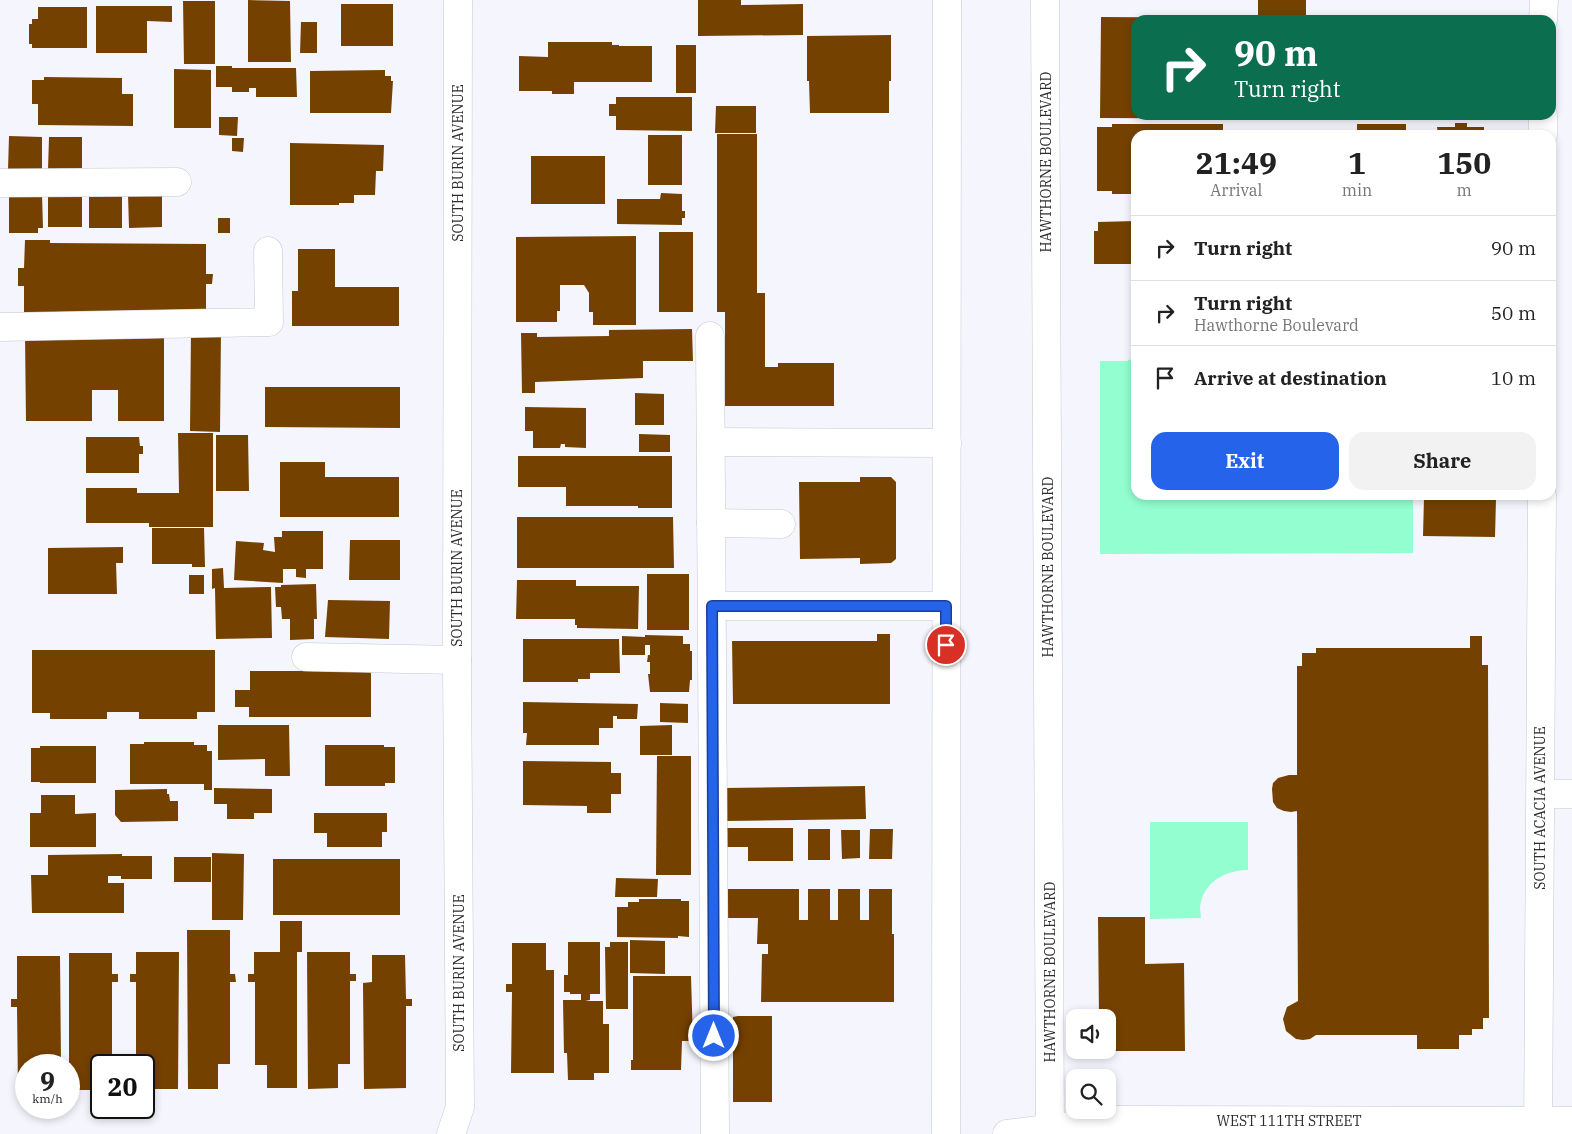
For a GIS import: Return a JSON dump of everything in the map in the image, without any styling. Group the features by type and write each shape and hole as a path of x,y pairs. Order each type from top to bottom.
{"street":[{"name":"SOUTH BURIN AVENUE","path":"451,1134 460,1107 457,660 458,0"},
{"path":"946,1134 947,0"},
{"name":"HAWTHORNE BOULEVARD","path":"1045,0 1050,1131"},
{"path":"1543,15 1544,0"},
{"path":"0,183 177,182"},
{"path":"0,327 269,322 268,252"},
{"path":"710,336 715,1134"},
{"path":"711,442 947,443"},
{"name":"SOUTH ACACIA AVENUE","path":"1538,1127 1542,500"},
{"path":"711,523 780,524"},
{"path":"712,606 946,606"},
{"path":"306,657 457,660"},
{"path":"1541,794 1572,794"},
{"name":"WEST 111TH STREET","path":"1007,1134 1050,1131 1117,1120 1538,1127 1572,1121"}],"green space":[{"path":"1131,359 1131,500 1413,500 1413,553 1100,554 1100,361 1127,361"},
{"path":"1150,822 1248,822 1248,870 1226,874 1213,882 1204,894 1201,902 1201,918 1150,919"}],"building":[{"path":"248,0 290,1 291,62 248,62"},
{"path":"698,0 741,0 741,5 803,4 803,35 698,36"},
{"path":"1258,0 1306,0 1306,15 1258,15"},
{"path":"183,1 215,1 215,64 184,64"},
{"path":"341,4 393,4 393,46 341,46"},
{"path":"96,6 172,6 172,22 147,21 147,53 96,53"},
{"path":"38,7 87,7 87,48 32,48 32,44 29,44 29,24 32,24 32,19 38,19"},
{"path":"1101,17 1131,17 1131,118 1100,118"},
{"path":"301,22 317,22 317,53 300,53"},
{"path":"891,35 889,113 810,113 809,81 807,81 807,36"},
{"path":"548,42 612,42 612,45 619,46 652,46 652,82 574,82 574,94 552,94 552,91 519,91 519,56 548,57"},
{"path":"676,45 696,45 696,93 676,93"},
{"path":"216,66 232,66 232,68 296,68 297,97 256,97 256,88 249,88 249,92 232,92 232,87 216,87"},
{"path":"174,69 211,70 211,128 174,128"},
{"path":"385,70 385,76 391,76 391,81 393,81 391,113 310,113 310,71"},
{"path":"44,77 122,78 122,94 133,94 133,126 38,125 38,104 32,104 32,80 44,80"},
{"path":"616,97 692,97 692,131 616,130 616,116 609,116 609,104 616,104"},
{"path":"716,106 756,106 756,133 715,133"},
{"path":"219,117 238,117 237,136 219,135"},
{"path":"1455,123 1467,123 1467,127 1484,127 1484,130 1437,130 1437,127 1455,127"},
{"path":"1112,124 1223,124 1223,130 1131,130 1131,194 1112,194 1112,191 1097,191 1097,127 1112,127"},
{"path":"1357,124 1406,124 1406,130 1357,130"},
{"path":"717,134 757,134 757,293 765,293 765,367 778,367 778,363 834,363 834,406 725,406 725,312 717,312"},
{"path":"648,135 682,135 682,185 648,185"},
{"path":"9,136 42,137 42,170 8,170"},
{"path":"49,137 82,137 82,170 48,170"},
{"path":"232,138 244,138 243,152 232,151"},
{"path":"290,143 384,145 383,171 376,171 375,195 354,195 354,203 339,203 339,205 290,205"},
{"path":"531,156 605,156 605,204 531,204"},
{"path":"661,193 682,194 682,211 685,211 685,218 682,218 682,225 617,224 617,199 660,199"},
{"path":"9,194 42,194 43,228 38,228 38,233 9,233"},
{"path":"48,194 82,194 82,227 48,227"},
{"path":"89,194 122,194 122,228 89,228"},
{"path":"128,194 162,194 162,227 129,228"},
{"path":"218,218 230,218 230,233 218,233"},
{"path":"1131,221 1131,264 1094,264 1094,231 1098,231 1098,222"},
{"path":"659,232 693,232 693,312 659,312"},
{"path":"636,236 636,325 593,325 593,312 589,312 589,293 584,285 560,285 560,311 557,311 557,322 516,322 516,237"},
{"path":"25,240 50,240 50,243 206,244 206,274 213,274 212,284 206,284 206,314 24,317 24,286 18,286 18,268 24,268"},
{"path":"298,249 335,249 335,287 399,287 399,326 292,326 292,291 298,291"},
{"path":"692,329 693,361 643,361 643,378 535,382 535,393 522,393 521,333 537,333 537,337 609,336 609,330"},
{"path":"191,330 221,330 220,432 190,431"},
{"path":"164,334 164,421 118,421 118,390 92,390 92,421 26,421 25,335"},
{"path":"265,387 400,387 400,428 265,427"},
{"path":"635,393 664,394 664,425 635,425"},
{"path":"525,407 586,408 586,448 565,447 565,444 561,444 560,448 533,448 533,431 525,431"},
{"path":"178,433 213,433 213,527 149,527 149,523 86,523 86,488 137,488 137,493 179,493"},
{"path":"639,434 670,435 670,452 639,452"},
{"path":"216,435 248,435 249,491 216,491"},
{"path":"86,437 139,437 140,446 143,446 143,454 139,454 139,473 86,473"},
{"path":"518,456 672,456 672,508 566,506 566,487 518,487"},
{"path":"280,462 325,462 325,477 399,477 399,517 280,517"},
{"path":"860,477 891,477 896,482 896,559 891,563 860,564 860,558 800,559 799,482 860,482"},
{"path":"1424,500 1496,500 1495,537 1423,536"},
{"path":"517,517 673,517 674,568 517,568"},
{"path":"152,528 204,528 205,567 192,567 192,564 152,564"},
{"path":"282,531 323,531 323,569 306,569 306,578 296,577 296,569 283,569 283,583 234,580 236,541 264,543 263,550 275,552 274,537 282,537"},
{"path":"350,540 400,540 400,580 349,580"},
{"path":"123,547 123,563 116,563 117,594 48,594 48,548"},
{"path":"223,568 224,588 271,587 272,638 216,639 215,588 212,589 212,569"},
{"path":"647,574 689,574 689,630 647,630"},
{"path":"189,575 204,575 204,594 189,594"},
{"path":"517,580 576,580 576,586 639,586 638,629 577,628 575,619 516,619"},
{"path":"316,584 317,619 314,619 314,639 290,640 290,619 282,619 281,607 276,607 275,587 281,587 281,585"},
{"path":"328,600 390,601 389,639 325,637"},
{"path":"877,634 890,634 890,704 733,704 732,641 877,641"},
{"path":"645,635 683,636 683,644 690,644 690,651 692,651 692,680 690,680 689,692 650,692 648,674 650,674 650,662 647,662 648,655 650,655 650,645 645,645 645,655 622,655 622,636 645,637"},
{"path":"1470,636 1482,636 1482,665 1488,665 1489,1018 1483,1018 1483,1029 1472,1029 1472,1035 1459,1035 1459,1049 1417,1049 1417,1035 1316,1035 1310,1039 1296,1039 1286,1031 1283,1019 1287,1007 1298,1001 1297,811 1284,811 1277,808 1273,802 1272,789 1273,783 1278,778 1297,775 1297,666 1302,666 1302,653 1316,653 1316,648 1470,648"},
{"path":"523,639 619,639 620,673 590,673 590,679 578,679 578,682 523,682"},
{"path":"32,650 215,650 215,712 197,712 197,719 139,719 139,712 107,712 107,719 50,719 50,713 32,713"},
{"path":"250,671 371,671 371,717 249,717 249,707 235,707 235,690 250,690"},
{"path":"523,702 638,704 637,719 617,719 617,716 613,716 613,728 599,728 599,745 526,745 527,733 523,733"},
{"path":"660,703 688,704 688,723 660,722"},
{"path":"218,725 289,725 290,776 265,776 265,759 218,760"},
{"path":"672,725 672,755 640,755 640,726"},
{"path":"144,742 194,742 194,745 207,745 207,751 212,751 212,790 204,790 204,784 130,784 130,744 144,744"},
{"path":"325,745 384,745 384,747 395,747 395,783 385,783 385,786 325,786"},
{"path":"40,746 96,746 96,783 31,782 31,748 40,748"},
{"path":"657,756 691,756 691,875 656,875"},
{"path":"523,761 611,762 611,773 621,773 621,794 611,794 611,813 587,813 587,806 523,805"},
{"path":"865,786 866,819 725,821 724,788"},
{"path":"214,788 272,789 272,813 254,813 254,819 227,819 227,804 214,804"},
{"path":"167,789 170,801 178,801 178,821 121,822 115,815 115,790"},
{"path":"41,795 75,795 75,814 96,813 96,847 30,847 30,813 41,813"},
{"path":"314,813 387,813 387,832 382,832 382,847 327,847 327,833 314,833"},
{"path":"725,828 793,828 793,861 748,861 748,847 725,847"},
{"path":"808,829 830,829 830,860 808,860"},
{"path":"870,829 893,829 892,859 869,859"},
{"path":"841,830 860,830 860,858 842,859"},
{"path":"212,853 244,854 243,920 212,920"},
{"path":"122,854 122,856 152,856 152,879 121,879 121,876 108,876 108,883 124,883 124,913 32,913 31,875 48,875 48,855"},
{"path":"174,857 211,857 211,882 174,882"},
{"path":"273,859 400,859 400,915 273,915"},
{"path":"616,878 658,879 657,897 615,897"},
{"path":"725,889 799,889 799,920 808,920 808,889 830,889 830,920 838,920 838,889 860,889 860,920 869,920 869,889 892,889 894,1002 761,1002 762,954 768,954 768,944 757,944 758,918 725,918"},
{"path":"639,899 681,899 681,901 689,901 689,937 617,937 617,907 628,907 628,902 639,902"},
{"path":"1098,917 1145,917 1145,964 1184,963 1185,1051 1116,1051 1116,1009 1099,1009"},
{"path":"280,921 302,921 302,952 297,952 297,1088 267,1088 267,1065 255,1065 255,982 248,982 248,974 254,974 254,952 280,952"},
{"path":"187,930 230,930 230,974 235,974 236,982 230,982 230,1064 218,1064 218,1089 188,1089"},
{"path":"630,940 665,941 665,974 630,973"},
{"path":"568,942 600,942 600,994 590,994 590,1000 585,1001 603,1001 603,1024 609,1024 609,1073 594,1073 594,1080 568,1080 567,1053 564,1053 563,1000 581,1000 581,994 564,992 564,975 568,975"},
{"path":"610,942 628,942 628,1009 606,1009 605,947 610,947"},
{"path":"512,943 546,943 546,970 554,970 554,1073 511,1073 512,992 506,992 506,984 512,984"},
{"path":"136,952 179,952 178,1089 155,1089 155,1054 136,1054 136,982 130,982 130,974 136,974"},
{"path":"307,952 350,952 350,974 356,974 356,981 350,981 350,1064 338,1064 338,1088 308,1089"},
{"path":"69,953 112,953 112,974 118,974 118,982 112,982 112,1054 90,1054 90,1090 80,1090 80,1054 69,1054"},
{"path":"372,955 405,955 406,999 412,999 412,1006 406,1006 406,1088 364,1089 363,983 372,982"},
{"path":"17,956 60,956 61,1054 18,1054 17,1007 11,1007 11,999 17,999"},
{"path":"633,976 691,976 693,1041 682,1041 681,1070 631,1070 631,1060 633,1060"},
{"path":"772,1016 772,1102 733,1102 733,1017"}],"route":[{"path":"714,1036 712,606 946,606 946,645"}]}
